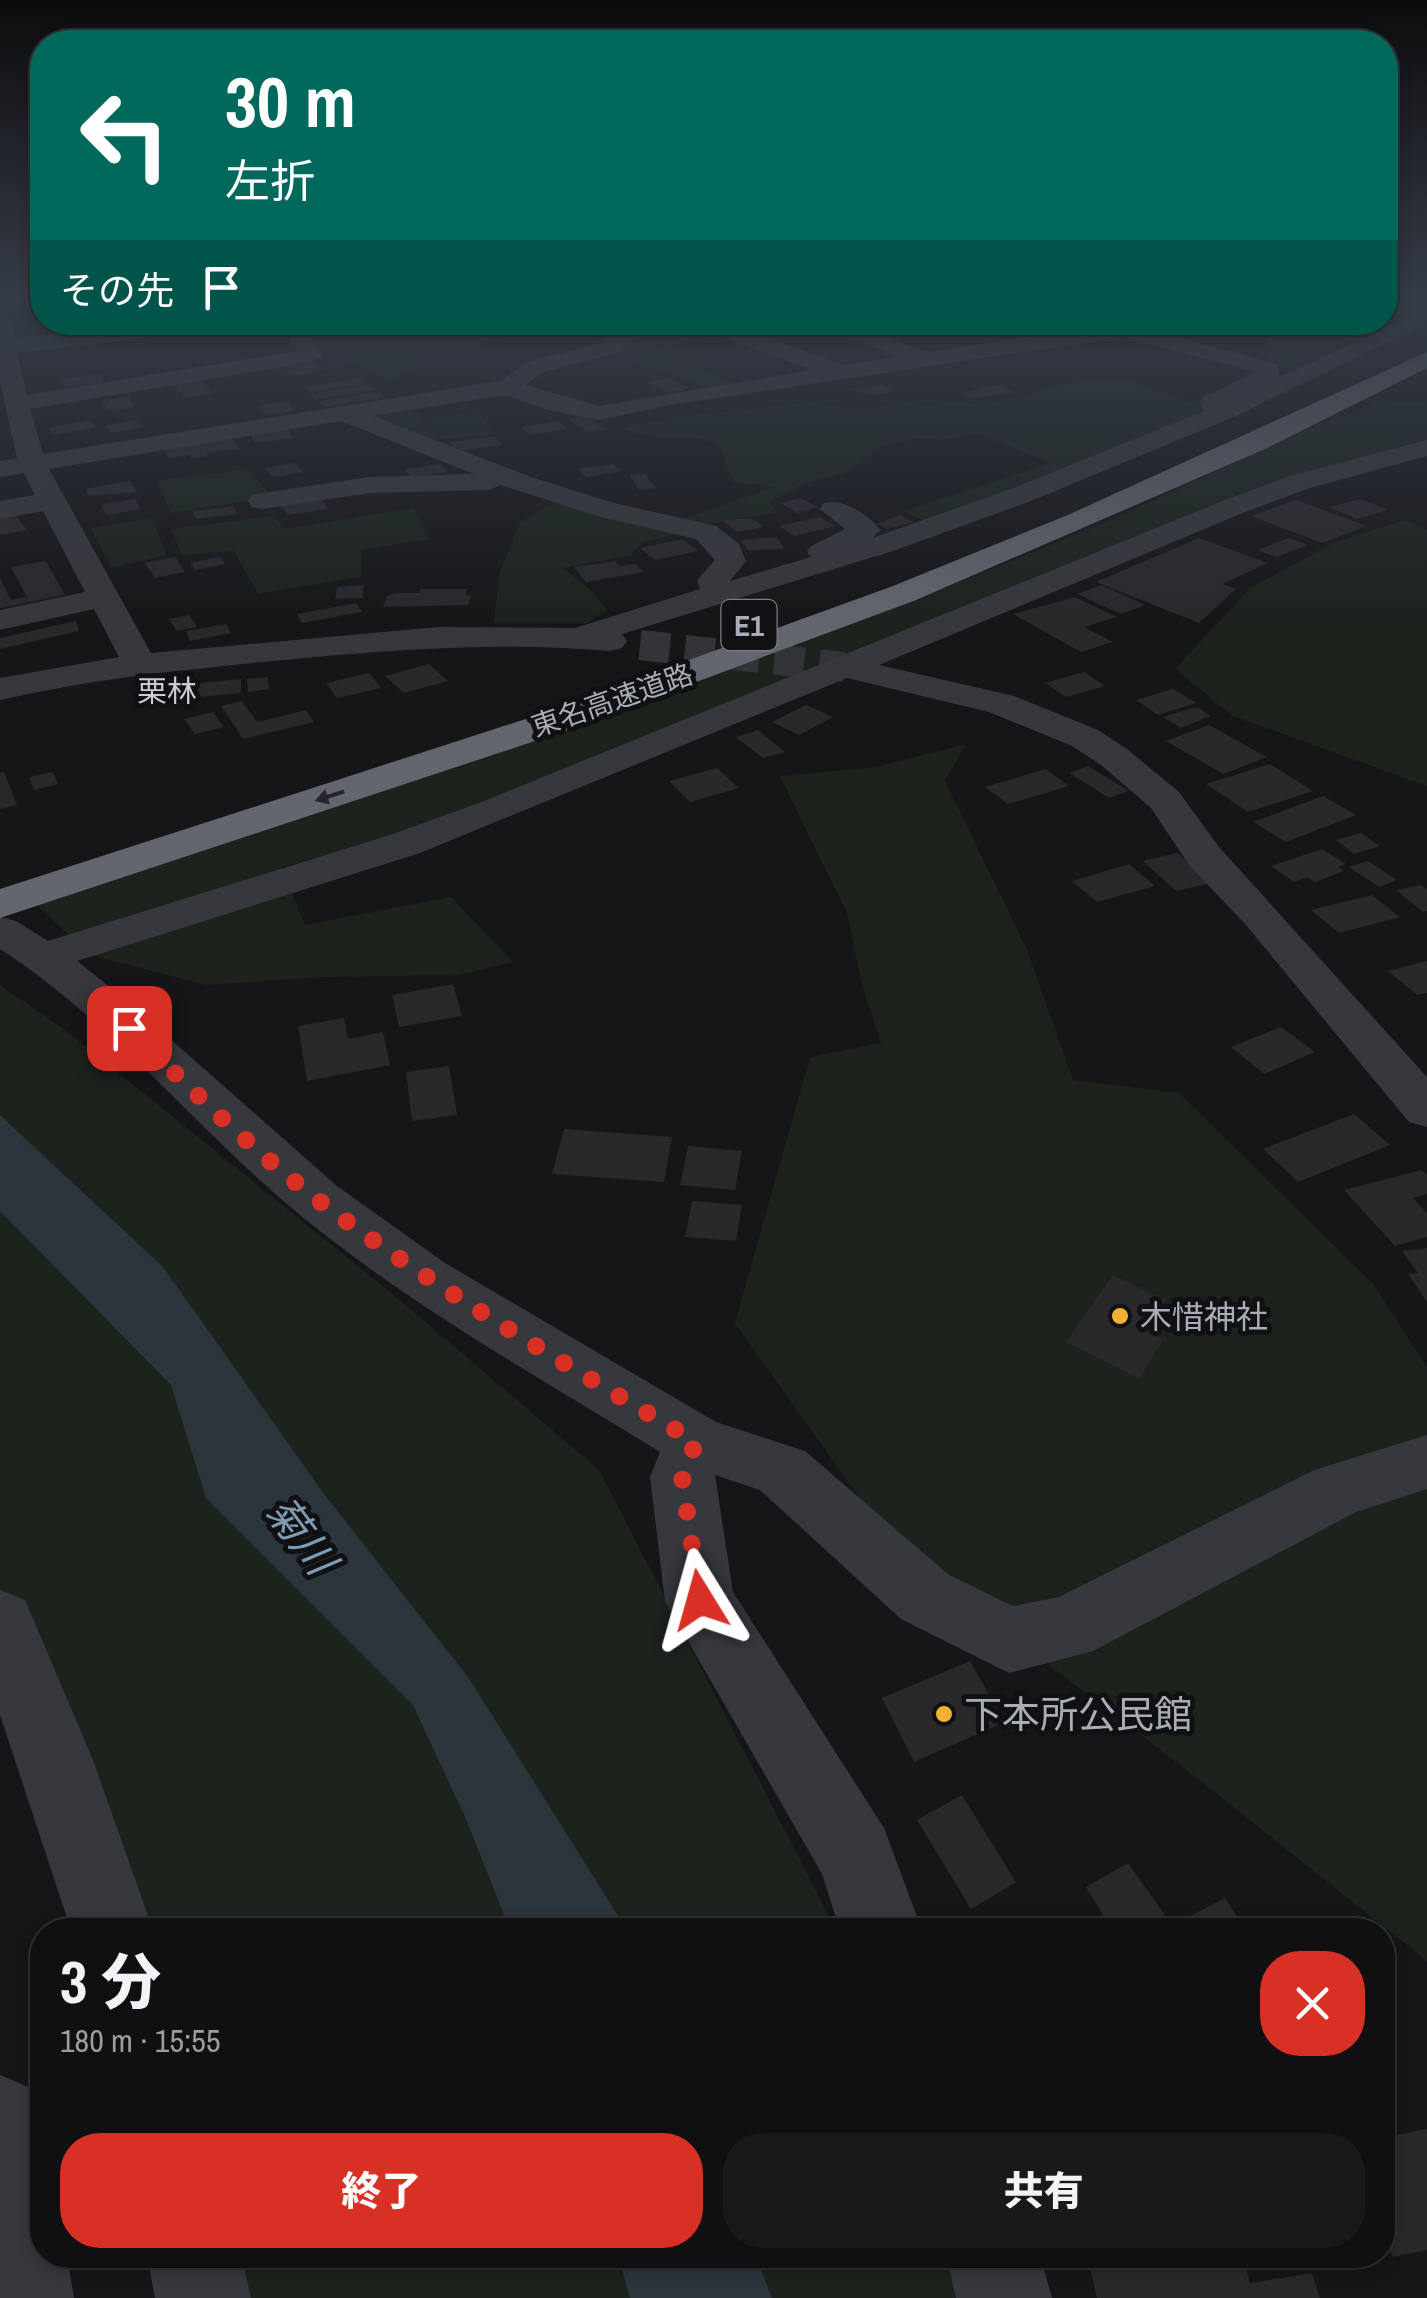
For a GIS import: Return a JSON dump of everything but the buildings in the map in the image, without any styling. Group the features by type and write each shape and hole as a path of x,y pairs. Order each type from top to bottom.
{"highway":[{"name":"東名高速道路","path":"0,904 60,870 856,587 1163,464 1285,408"},
{"name":"東名高速道路","path":"0,873 60,870 566,716 879,604 1205,468 1327,408"}],"street":[{"path":"17,408 33,465 140,665"},
{"path":"0,469 196,434 387,408"},
{"path":"574,408 599,413 622,408"},
{"path":"1215,408 1218,414"},
{"path":"578,638 638,616 814,567 1046,486 1230,408"},
{"path":"349,415 521,483 607,510 706,532 728,550 731,561 713,580 718,596"},
{"path":"22,943 405,844 698,730 1235,506 1300,482 1427,448"},
{"path":"262,501 407,482 521,483"},
{"path":"0,510 54,500"},
{"path":"814,567 807,558 866,530 834,509"},
{"path":"0,620 104,597"},
{"path":"0,689 80,672 402,639 578,638 640,645"},
{"path":"844,666 1001,704 1085,738 1114,757 1165,800 1204,856 1260,915 1427,1110"},
{"path":"22,943 110,1010 318,1200 425,1278 696,1442 782,1470 926,1598 1009,1640 1068,1628 1337,1490 1427,1462"},
{"path":"696,1442 682,1477 700,1600 856,1856 877,1918"},
{"path":"0,1624 56,1760 108,1918"},
{"path":"0,2118 26,2298"},
{"path":"197,2268 203,2298"},
{"path":"996,2268 1004,2298"}],"shaded area":[{"path":"755,408 1202,408 1207,413 930,524 904,511 1050,463 979,433 944,440 916,438 881,447 849,472 805,483 770,502 777,513 702,525 682,519 775,487 733,482 719,445 695,438 647,436 622,428"},
{"path":"1366,408 1427,408 1427,444 1203,512 708,720 372,843 281,867 305,925 451,897 513,962 458,975 324,977 207,985 90,955 35,903 923,597 1111,520 1323,422"},
{"path":"417,410 423,421 477,410 496,434 425,441 370,417"},
{"path":"248,469 273,497 171,513 157,481"},
{"path":"556,501 686,532 643,542 630,556 563,568 592,591 607,610 587,623 494,623 499,573 521,522"},
{"path":"414,508 429,539 361,550 361,577 258,594 234,551 181,555 172,529 273,516 286,529"},
{"path":"152,518 167,555 112,568 91,528"},
{"path":"1405,520 1427,530 1427,786 1233,716 1175,669 1250,588 1333,543"},
{"path":"966,744 945,781 1027,950 1073,1080 1179,1093 1373,1284 1427,1367 1427,1961 1395,1936 1395,1918 1373,1918 894,1546 735,1323 810,1057 881,1043 862,985 847,913 780,776 876,767"},
{"path":"0,985 65,1030 396,1297 599,1470 830,1918 103,1918 0,1641"},
{"path":"198,2268 986,2268 992,2298 204,2298"}],"water":[{"name":"菊川","path":"0,1115 163,1267 324,1494 468,1677 619,1918 505,1918 466,1819 413,1705 206,1498 171,1385 0,1211"},
{"path":"622,2268 760,2268 772,2298 630,2298"}],"tunnel":[{"path":"640,645 844,667"}],"place":[{"name":"木惜神社","path":"1120,1316"},
{"name":"下本所公民館","path":"944,1714"}],"district":[{"name":"栗林","path":"167,691"}],"route":[{"path":"129,1028 218,1112 345,1220 425,1278 696,1442 682,1477 700,1600"}]}
